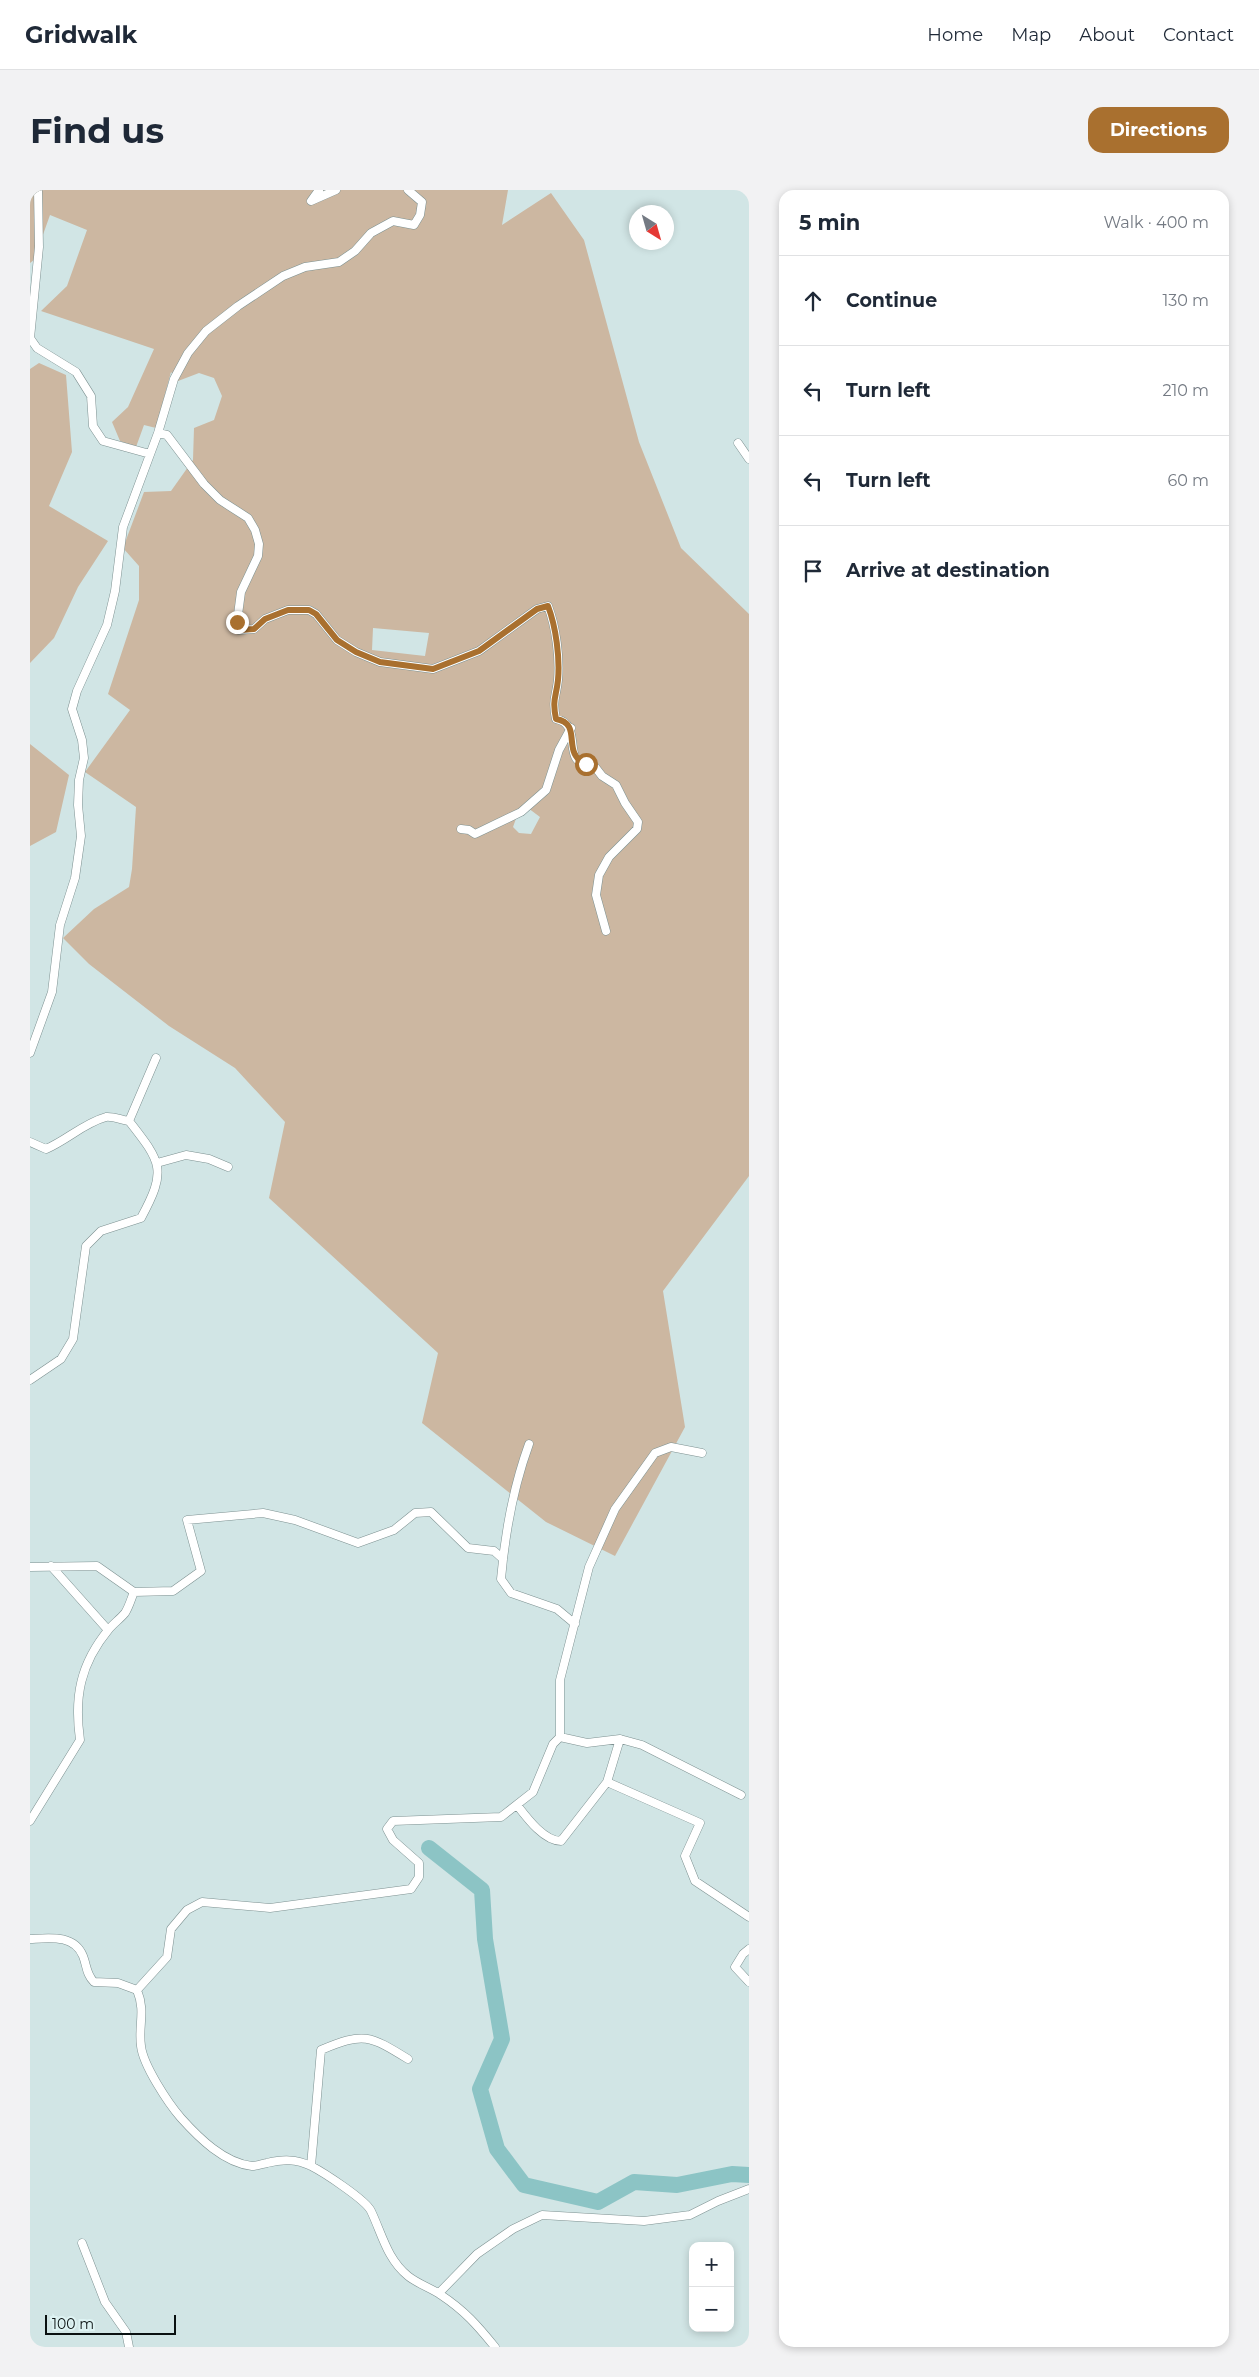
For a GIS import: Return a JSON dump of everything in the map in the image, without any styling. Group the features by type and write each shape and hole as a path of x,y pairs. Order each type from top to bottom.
{"street":[{"path":"38,190 40,247 30,338 37,348 76,372 91,396 93,426 103,441 150,454"},
{"path":"319,190 311,201 336,190"},
{"path":"30,1053 39,1034 52,992 60,925 75,878 81,836 78,805 79,780 84,758 82,740 72,709 80,684 107,625 115,591 123,527 158,433 174,379 188,353 206,331 238,306 284,276 305,266 339,262 355,251 371,233 393,221 414,225 420,215 422,202 408,190"},
{"path":"158,433 167,435 204,484 220,500 248,518 255,530 259,544 258,556 240,592 237,622 239,630 254,629 265,619 288,610 309,610 316,614 337,640 356,652 380,662 433,669 479,651 530,614 548,606 554,632 558,680 553,704 556,719 564,720 571,728 572,750 578,760 586,764 592,763 602,776 616,785 638,822 637,828 609,858 599,875 596,895 606,932"},
{"path":"738,444 749,459"},
{"path":"461,829 469,830 475,834 482,832 521,812 546,790 558,750 571,728"},
{"path":"129,1121 156,1058"},
{"path":"30,1142 46,1148 107,1117 129,1121 149,1147 158,1163 159,1176 152,1196 140,1218 101,1231 86,1246 73,1339 61,1359 30,1380"},
{"path":"158,1163 186,1155 209,1159 228,1167"},
{"path":"529,1444 517,1476 502,1559 501,1580 511,1592 557,1609 575,1624"},
{"path":"137,1990 167,1957 171,1929 187,1910 202,1902 270,1908 411,1889 419,1877 419,1863 393,1840 388,1829 393,1821 501,1818 533,1792 553,1744 560,1737 560,1680 589,1567 612,1517 655,1453 671,1447 702,1453"},
{"path":"30,1566 97,1566 134,1592 172,1591 201,1571 187,1520 263,1513 295,1520 358,1542 394,1530 415,1513 431,1512 468,1548 494,1551 502,1559"},
{"path":"51,1566 108,1630"},
{"path":"30,1821 80,1740 77,1721 81,1678 86,1662 108,1630 124,1613 134,1592"},
{"path":"560,1737 586,1743 620,1739 642,1744 740,1795"},
{"path":"517,1805 545,1835 552,1840 561,1841 607,1782 620,1739"},
{"path":"607,1782 700,1823 686,1856 695,1881 749,1918"},
{"path":"30,1939 52,1937 69,1940 82,1954 88,1976 94,1982 118,1983 137,1990 142,2003 140,2045 144,2059 154,2079 180,2117 212,2148 237,2161 253,2166 284,2158 311,2166 364,2201 371,2210 387,2250 396,2263 409,2276 440,2294 468,2314 495,2347"},
{"path":"749,1949 743,1954 735,1967 749,1982"},
{"path":"311,2166 321,2050 350,2039 376,2040 408,2059"},
{"path":"440,2294 477,2254 513,2229 542,2215 644,2221 690,2215 718,2201 749,2189"},
{"path":"82,2243 105,2302 126,2332 129,2347"}],"shaded area":[{"path":"30,190 508,190 502,225 551,193 584,240 639,442 681,548 749,614 749,1176 663,1291 685,1427 615,1556 546,1522 422,1423 438,1353 269,1198 285,1122 235,1068 169,1026 89,964 63,938 94,909 129,887 132,869 136,807 85,772 130,710 108,694 139,600 139,566 123,548 144,492 171,491 193,460 194,428 214,420 222,396 214,378 199,373 178,381 171,372 156,428 144,425 136,447 120,441 112,422 128,407 154,349 41,311 67,286 87,230 50,215 34,260 30,263","holes":["373,628 429,633 425,656 372,650","528,808 540,817 531,834 519,833 513,827 519,810"]},
{"path":"39,363 66,375 72,452 49,506 108,541 78,587 54,638 30,663 30,369"},
{"path":"30,744 69,775 56,832 30,846"}],"waterway":[{"path":"429,1848 482,1890 485,1939 502,2039 480,2089 497,2149 524,2185 598,2202 634,2182 677,2185 732,2174 749,2175"}],"route":[{"path":"237,622 239,630 254,629 265,619 278,613 288,610 309,610 316,614 337,640 356,652 380,662 433,669 453,663 479,651 537,609 548,606 557,653 558,680 553,704 556,719 564,720 571,728 572,750 578,760 586,764"}]}
